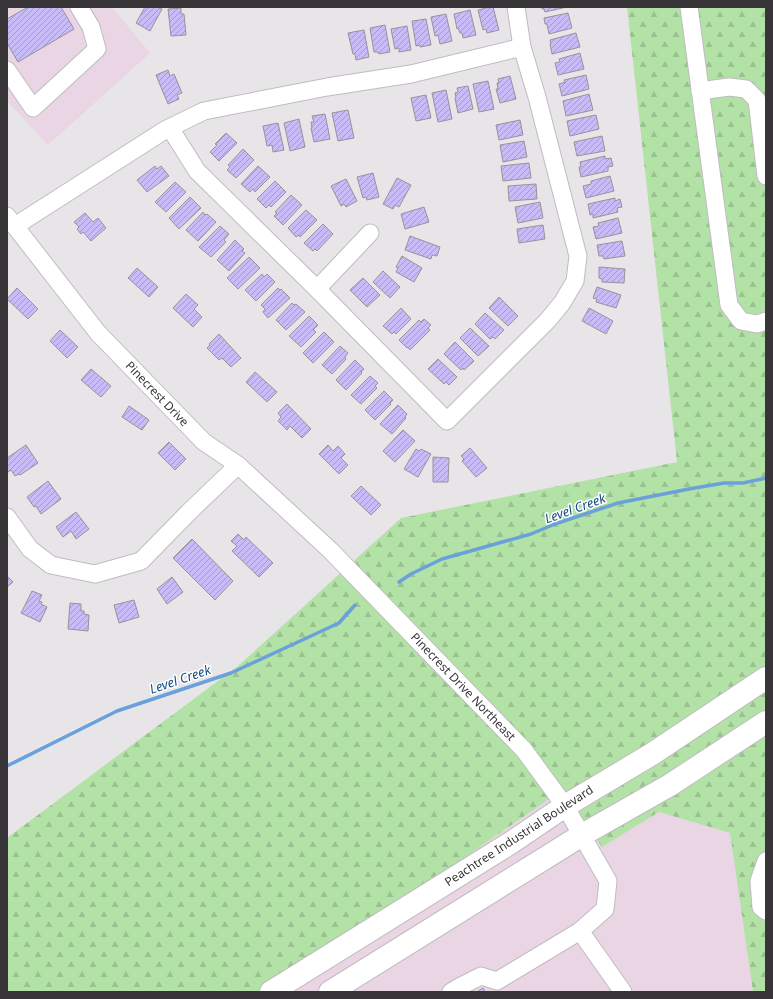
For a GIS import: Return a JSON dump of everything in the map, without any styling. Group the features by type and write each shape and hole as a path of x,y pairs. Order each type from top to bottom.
{"highway":[{"name":"Peachtree Industrial Boulevard","path":"271,992 512,842 565,806 652,754 766,678"},
{"path":"330,992 353,986 582,835 670,785 766,722"}],"street":[{"path":"7,70 33,108 97,49 91,26 79,7"},
{"path":"170,128 197,171 317,289 447,421 548,320 562,303 575,280 578,256 537,97 522,47 516,7"},
{"path":"689,7 729,305 741,321 757,324 766,321"},
{"path":"11,221 170,128 204,111 327,87 411,74 522,47"},
{"path":"700,91 729,87 746,89 757,100 766,176"},
{"name":"Pinecrest Drive","path":"11,221 98,333 204,442 238,465 330,550"},
{"path":"317,289 370,233"},
{"path":"7,517 30,549 51,564 95,574 141,561 238,465"},
{"name":"Pinecrest Drive Northeast","path":"330,550 524,750 565,806 608,881 605,910 580,931 497,981 481,976 451,992"},
{"path":"766,861 759,881 761,907 766,911"},
{"path":"580,931 623,992"}],"shaded area":[{"path":"7,7 112,7 150,53 48,145 7,101"},
{"path":"562,790 602,847 659,812 730,833 753,992 263,992 396,905"}],"green space":[{"path":"627,7 766,7 766,992 753,992 730,833 659,812 602,847 562,790 396,905 263,992 7,992 7,838 238,666 401,518 677,462"}],"building":[{"path":"28,7 61,7 74,29 18,62 7,43 7,19"},
{"path":"145,7 157,7 162,9 150,31 136,23"},
{"path":"493,7 499,30 487,33 486,29 483,30 478,10"},
{"path":"542,7 567,7 545,12"},
{"path":"181,8 181,14 184,14 186,35 171,36 168,9"},
{"path":"470,10 476,35 463,38 462,33 460,33 458,28 457,29 454,14"},
{"path":"568,13 572,28 549,34 544,18"},
{"path":"446,14 452,41 440,44 438,35 435,36 431,17"},
{"path":"426,19 431,45 420,47 420,45 416,46 412,21"},
{"path":"385,25 390,52 379,54 378,52 374,52 370,28"},
{"path":"407,26 411,50 399,52 399,48 395,49 391,29"},
{"path":"364,30 369,57 356,60 348,33"},
{"path":"576,33 580,47 552,54 550,40"},
{"path":"580,53 584,69 558,75 555,63 560,62 559,59"},
{"path":"168,70 170,76 174,74 182,93 177,95 179,99 168,104 156,75"},
{"path":"586,75 589,89 562,96 559,84 565,82 564,80"},
{"path":"510,76 516,99 500,103 496,89 498,89 498,79"},
{"path":"488,81 494,109 479,112 473,84"},
{"path":"468,86 473,109 458,113 455,93 458,92 457,88"},
{"path":"446,90 452,119 438,122 432,93"},
{"path":"589,94 593,110 566,116 563,101"},
{"path":"426,95 431,118 416,121 411,98"},
{"path":"348,110 354,138 338,141 332,113"},
{"path":"325,114 330,139 314,142 311,128 311,122 314,122 312,116"},
{"path":"596,115 599,129 570,136 567,121"},
{"path":"299,119 305,147 290,151 284,123"},
{"path":"520,120 523,135 499,140 496,125"},
{"path":"278,123 284,150 273,152 272,145 267,146 263,126"},
{"path":"226,133 237,143 219,161 210,152 217,145 215,144"},
{"path":"602,136 605,151 577,156 574,142"},
{"path":"524,141 527,157 503,162 500,145"},
{"path":"243,149 254,160 236,178 227,170 230,167 228,165"},
{"path":"605,156 605,159 611,158 613,166 608,167 608,171 581,177 579,167 581,167 580,162"},
{"path":"529,163 531,178 503,181 501,166"},
{"path":"155,166 157,169 161,166 169,176 147,192 137,180"},
{"path":"258,166 270,177 255,192 253,189 250,192 241,184"},
{"path":"373,173 379,197 367,200 366,197 363,198 357,177"},
{"path":"610,176 614,191 586,198 583,186 591,184 591,181"},
{"path":"397,178 411,185 399,207 395,205 393,209 383,204"},
{"path":"346,179 357,201 346,207 344,204 341,206 331,186"},
{"path":"275,181 286,192 271,207 269,205 266,208 257,199"},
{"path":"175,182 186,192 166,212 155,202"},
{"path":"536,184 537,199 509,201 508,186"},
{"path":"291,195 302,205 283,225 274,216 277,213 275,212"},
{"path":"190,197 201,208 179,229 169,218"},
{"path":"615,198 615,201 620,199 622,207 617,208 618,212 593,218 593,214 590,215 588,204"},
{"path":"540,202 543,218 518,223 515,207"},
{"path":"424,207 429,222 405,229 401,214"},
{"path":"306,210 317,220 300,237 299,235 296,237 288,228"},
{"path":"203,212 216,222 198,241 186,230"},
{"path":"85,213 93,222 98,218 106,228 91,241 83,232 81,234 77,229 79,227 74,222"},
{"path":"618,218 622,233 596,239 593,227 599,226 598,223"},
{"path":"323,224 333,234 317,251 315,249 313,251 304,243"},
{"path":"543,225 545,239 519,243 517,229"},
{"path":"220,226 229,234 224,240 226,242 211,257 199,247"},
{"path":"410,236 440,247 437,256 432,255 431,259 405,250"},
{"path":"235,240 244,249 242,251 245,253 229,271 217,260"},
{"path":"622,241 625,256 604,259 603,256 599,256 597,245"},
{"path":"402,256 422,268 414,282 396,272 398,268 396,267"},
{"path":"249,257 260,268 238,289 227,278"},
{"path":"599,267 625,269 624,283 602,282 602,279 599,278"},
{"path":"137,268 158,287 149,297 128,278"},
{"path":"383,271 400,287 390,298 373,282"},
{"path":"262,274 264,277 267,274 275,282 256,301 245,290"},
{"path":"363,278 380,295 367,307 350,290"},
{"path":"597,287 621,295 616,308 596,302 597,299 593,298"},
{"path":"17,288 38,309 28,319 7,299"},
{"path":"278,288 290,298 268,318 263,312 265,309 261,305"},
{"path":"186,294 198,305 194,309 202,317 193,327 173,308"},
{"path":"499,297 518,316 508,326 489,308"},
{"path":"292,303 294,305 296,304 305,312 286,330 276,320"},
{"path":"401,308 411,319 396,334 394,332 392,334 383,326"},
{"path":"589,308 613,321 606,334 582,321"},
{"path":"485,313 504,330 495,339 493,337 490,339 475,324"},
{"path":"309,316 318,325 313,330 316,332 301,347 289,336"},
{"path":"424,319 431,325 428,328 430,330 410,350 399,340 419,320 421,322"},
{"path":"470,328 489,346 478,356 460,338"},
{"path":"60,330 78,347 67,358 50,341"},
{"path":"324,332 334,342 313,363 303,353"},
{"path":"219,334 241,358 231,367 222,358 219,360 207,348"},
{"path":"455,342 474,361 464,370 463,368 461,370 444,354"},
{"path":"340,346 348,353 345,357 346,359 332,374 322,365"},
{"path":"438,359 457,377 449,385 446,382 444,384 428,369"},
{"path":"355,360 364,369 346,390 336,380"},
{"path":"91,369 111,386 101,397 81,380"},
{"path":"255,372 277,392 267,402 246,382"},
{"path":"370,376 378,383 375,386 377,388 361,404 351,395"},
{"path":"384,391 393,400 375,420 365,410"},
{"path":"287,404 311,429 302,438 290,426 287,430 278,421 281,417 278,413"},
{"path":"398,405 407,414 405,417 406,418 392,434 380,424"},
{"path":"129,406 149,420 142,430 122,417"},
{"path":"403,430 415,441 395,462 383,451"},
{"path":"169,442 186,459 175,470 158,453"},
{"path":"26,445 38,463 20,475 15,476 11,470 8,472 7,471 7,458"},
{"path":"328,445 333,451 338,446 345,454 341,458 348,465 339,474 319,454"},
{"path":"470,448 487,468 476,477 462,461 464,459 461,456"},
{"path":"416,449 419,451 421,449 431,454 418,477 404,469"},
{"path":"433,457 449,458 448,482 433,482"},
{"path":"48,481 61,499 41,514 37,507 34,507 27,497"},
{"path":"361,486 381,505 371,515 351,496"},
{"path":"76,512 89,529 76,539 71,531 63,537 56,527"},
{"path":"238,534 244,540 246,537 273,563 259,577 232,551 237,546 231,541"},
{"path":"192,539 233,581 215,600 173,558"},
{"path":"7,576 13,582 7,587"},
{"path":"172,577 183,592 167,604 157,589"},
{"path":"32,591 42,595 39,601 47,607 40,622 21,613"},
{"path":"134,600 139,617 119,623 114,605"},
{"path":"70,603 81,604 81,611 84,611 84,614 89,615 88,631 68,629"},
{"path":"483,988 485,992 477,992"}],"waterway":[{"name":"Level Creek","path":"399,582 411,574 442,559 531,534 555,524 618,503 724,483 743,483 766,478"},
{"name":"Level Creek","path":"7,766 117,711 231,673 339,623 355,605"}]}
